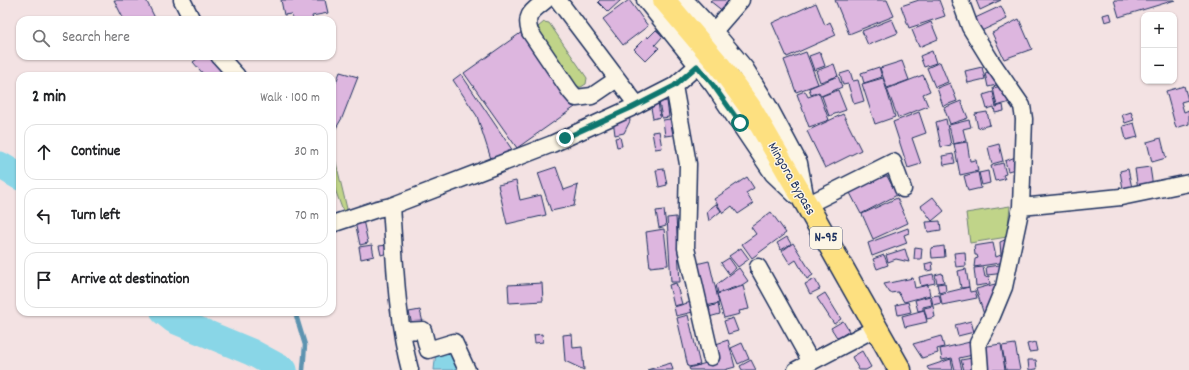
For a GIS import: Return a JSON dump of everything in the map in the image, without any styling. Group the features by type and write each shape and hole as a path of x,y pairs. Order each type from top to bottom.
{"highway":[{"name":"Mingora Bypass","path":"664,0 715,60 750,107 900,370"}],"street":[{"path":"182,0 190,16"},
{"path":"546,0 529,14 527,24 530,32 576,98 592,96 617,79"},
{"path":"558,0 637,105"},
{"path":"644,0 713,85 773,174 807,205"},
{"path":"685,0 714,31 745,68 768,105 799,163 807,205"},
{"path":"714,31 741,0"},
{"path":"960,0 970,27 1022,106 1024,119 1021,207 1004,287 992,316 978,343 980,370"},
{"path":"223,60 233,72"},
{"path":"336,223 391,206 552,144 637,105 674,86 697,66"},
{"path":"674,86 688,164 686,248 711,357"},
{"path":"807,205 893,162 903,189"},
{"path":"1021,207 1121,197 1189,183"},
{"path":"391,206 402,331 410,370"},
{"path":"758,267 811,362"},
{"path":"796,370 876,328"},
{"path":"402,331 423,330 428,350 454,342 467,370"}],"green space":[{"path":"544,22 549,23 587,78 586,84 581,87 576,87 537,32 538,27"},
{"path":"336,163 348,213 344,214 336,192"},
{"path":"1010,206 1007,237 970,243 966,213"}],"water":[{"path":"454,348 460,370 434,370 436,351"}],"building":[{"path":"114,0 146,0 154,16 122,16"},
{"path":"281,0 325,0 328,13 312,16 292,16 291,14 284,15"},
{"path":"600,0 621,0 608,12 598,2"},
{"path":"629,0 648,26 623,45 603,19"},
{"path":"734,0 724,12 710,1"},
{"path":"835,0 887,0 894,16 849,34"},
{"path":"919,0 939,0 945,16 909,28 901,6"},
{"path":"976,0 1001,0 980,10"},
{"path":"1114,0 1175,0 1119,17"},
{"path":"816,3 825,25 830,22 836,35 787,57 772,23"},
{"path":"1001,6 1007,19 979,32 973,19"},
{"path":"1110,13 1112,20 1105,22 1103,15"},
{"path":"892,19 898,33 868,45 862,31"},
{"path":"1019,19 1032,49 1004,59 992,33"},
{"path":"931,22 938,39 919,47 912,30"},
{"path":"656,30 663,36 655,45 659,48 646,61 634,49 647,36 648,38"},
{"path":"522,32 575,107 517,148 464,73"},
{"path":"932,51 936,63 924,67 920,56"},
{"path":"806,52 818,84 796,92 784,60"},
{"path":"820,52 825,66 814,70 809,56"},
{"path":"196,60 212,60 222,72 202,72 193,62"},
{"path":"902,61 909,80 887,88 880,68"},
{"path":"940,62 948,82 935,87 927,68"},
{"path":"834,64 838,76 820,82 816,71"},
{"path":"879,67 882,77 864,83 861,73"},
{"path":"982,67 985,79 968,83 965,71"},
{"path":"1002,69 1005,83 988,87 985,73"},
{"path":"850,71 853,81 858,80 864,101 854,104 848,84 843,85 840,74"},
{"path":"340,72 358,77 342,118 336,128 336,82"},
{"path":"461,74 515,154 493,165 477,116 453,80"},
{"path":"923,75 930,91 923,94 928,106 898,118 887,89"},
{"path":"838,76 842,87 821,96 819,92 811,95 809,88"},
{"path":"883,78 895,117 875,124 862,84"},
{"path":"950,83 957,101 943,106 937,88"},
{"path":"1005,85 1010,102 997,106 993,88"},
{"path":"1184,86 1188,100 1181,102 1184,112 1189,110 1189,124 1176,128 1166,91"},
{"path":"838,90 846,110 829,116 822,96"},
{"path":"805,91 808,97 819,93 829,120 809,127 797,94"},
{"path":"993,92 996,107 1003,105 1004,111 995,113 994,107 987,109 983,95"},
{"path":"658,101 660,117 653,119 650,102"},
{"path":"667,101 669,117 662,118 659,102"},
{"path":"961,101 968,118 950,124 944,108"},
{"path":"919,112 926,133 912,138 921,164 908,168 893,122"},
{"path":"987,112 990,125 978,128 975,114"},
{"path":"1131,112 1134,120 1125,123 1122,115"},
{"path":"843,114 861,150 825,168 807,131"},
{"path":"629,115 630,121 624,133 615,135 613,119"},
{"path":"670,119 673,135 665,136 663,120"},
{"path":"946,119 951,145 941,147 936,122"},
{"path":"969,120 971,127 963,129 966,141 953,144 949,125"},
{"path":"1134,123 1138,137 1126,140 1123,126"},
{"path":"659,131 662,148 655,149 652,132"},
{"path":"620,137 622,146 617,147 615,138"},
{"path":"1161,138 1166,158 1152,162 1147,142"},
{"path":"967,142 970,161 976,160 978,171 960,175 954,144"},
{"path":"999,144 1003,161 992,164 988,147"},
{"path":"953,154 955,163 944,165 942,156"},
{"path":"1018,156 1022,167 1008,171 1005,161"},
{"path":"1003,163 1006,174 1003,175 1005,179 995,181 991,166"},
{"path":"556,167 564,190 578,185 574,206 551,211 538,173"},
{"path":"1150,167 1153,187 1138,189 1135,169"},
{"path":"664,169 667,185 659,187 656,170"},
{"path":"1128,169 1132,188 1123,189 1120,171"},
{"path":"988,171 990,183 982,185 979,173"},
{"path":"978,172 981,188 968,191 964,176"},
{"path":"874,175 887,176 897,195 861,214 848,189"},
{"path":"747,177 754,188 746,193 753,204 738,214 732,206 723,213 714,199"},
{"path":"516,181 520,200 541,195 546,215 507,224 498,185"},
{"path":"933,197 944,211 932,221 921,206"},
{"path":"897,198 908,223 873,239 862,214"},
{"path":"716,204 721,211 709,221 707,211"},
{"path":"664,210 666,226 659,228 656,211"},
{"path":"771,212 786,233 752,258 742,244 756,234 751,227"},
{"path":"676,217 680,282 671,282 667,218"},
{"path":"363,220 368,243 360,245 355,222"},
{"path":"940,221 941,230 928,232 926,222"},
{"path":"908,228 909,233 904,235 907,243 872,256 868,243"},
{"path":"664,229 668,265 650,267 646,232"},
{"path":"787,237 791,244 781,250 777,243"},
{"path":"1009,238 1006,262 974,267 975,259 978,258 977,255 975,255 974,246 993,243 996,257 1001,255 1000,242"},
{"path":"793,243 813,275 807,279 796,260 790,264 782,251"},
{"path":"372,245 374,256 361,259 359,247"},
{"path":"387,245 388,253 381,255 379,246"},
{"path":"944,246 945,257 932,258 931,248"},
{"path":"915,247 922,248 921,259 914,259"},
{"path":"741,248 749,259 738,267 729,256"},
{"path":"905,249 909,262 896,259 888,262 886,255"},
{"path":"965,252 966,266 956,267 954,253"},
{"path":"884,255 888,265 877,269 873,259"},
{"path":"729,258 736,268 729,274 721,263"},
{"path":"709,261 719,303 702,307 692,265"},
{"path":"932,262 933,270 926,271 925,264"},
{"path":"1006,264 1005,273 987,275 986,267"},
{"path":"983,267 985,277 989,276 990,284 976,286 974,268"},
{"path":"739,268 748,281 742,285 718,293 716,285"},
{"path":"966,269 969,287 961,288 958,271"},
{"path":"942,273 944,282 937,283 935,275"},
{"path":"933,274 935,283 921,286 919,277"},
{"path":"913,278 915,288 928,285 930,295 904,302 898,292 890,293 884,284"},
{"path":"815,279 820,289 810,294 805,284"},
{"path":"542,283 543,301 509,303 508,285"},
{"path":"676,283 682,304 674,306 669,285"},
{"path":"945,283 946,291 939,293 937,284"},
{"path":"999,283 985,318 976,289"},
{"path":"743,286 749,309 739,311 740,314 724,318 717,294"},
{"path":"969,287 970,292 975,291 977,298 942,305 940,294"},
{"path":"825,293 841,319 834,324 817,298"},
{"path":"939,295 941,303 933,305 931,296"},
{"path":"930,296 932,305 923,307 923,310 918,311 915,300"},
{"path":"691,302 693,312 676,316 674,307"},
{"path":"908,302 911,312 898,315 896,305"},
{"path":"718,304 720,314 709,317 709,307"},
{"path":"933,306 935,317 927,319 924,308"},
{"path":"420,310 423,323 412,325 409,312"},
{"path":"924,310 927,322 905,327 902,316"},
{"path":"688,315 700,365 688,367 677,318"},
{"path":"733,318 738,331 728,334 724,321"},
{"path":"843,321 849,331 838,339 831,328"},
{"path":"971,321 974,332 958,336 955,325"},
{"path":"542,334 543,342 535,343 534,335"},
{"path":"572,334 573,348 582,347 584,370 565,361 563,335"},
{"path":"941,336 944,347 937,349 938,353 922,358 913,344"},
{"path":"728,340 735,367 724,370 690,370 689,368 720,359 716,344"},
{"path":"970,342 973,355 959,358 962,370 955,370 952,358 942,360 940,349"},
{"path":"1035,342 1037,351 1029,352 1027,344"},
{"path":"742,343 749,359 738,364 731,348"},
{"path":"1001,344 1005,370 984,370 981,347"},
{"path":"1015,344 1020,370 1006,370 1002,346"},
{"path":"862,351 871,367 866,370 859,370 852,357"},
{"path":"972,358 975,370 964,370 961,360"},
{"path":"951,359 953,370 929,370 927,367"},
{"path":"751,360 756,370 742,370 740,366"},
{"path":"1028,360 1036,360 1037,369 1029,370"},
{"path":"671,363 673,370 647,370"}],"waterway":[{"path":"0,165 16,175"},
{"path":"169,316 174,320 251,352 284,370"},
{"path":"296,316 305,345 303,370"}],"route":[{"path":"565,138 631,108 674,86 697,66 713,85 740,123"}]}
